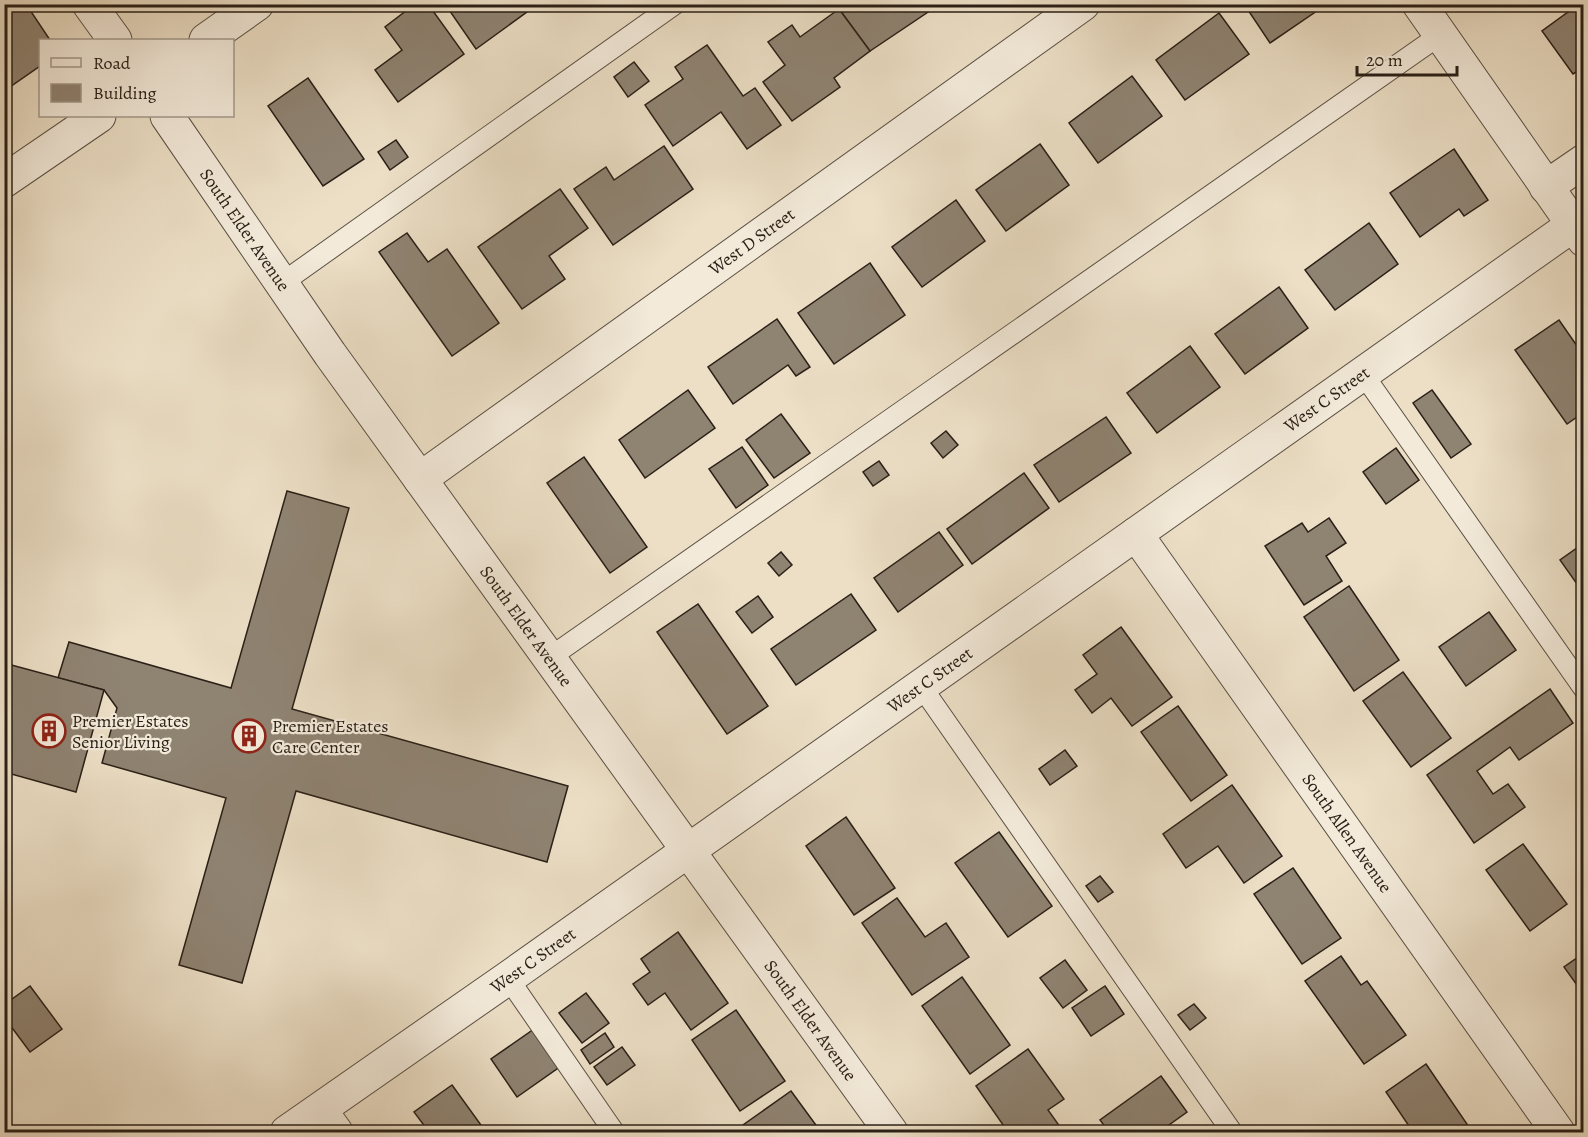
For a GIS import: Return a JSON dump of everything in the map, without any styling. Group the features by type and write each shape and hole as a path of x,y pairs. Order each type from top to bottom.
{"street":[{"path":"89,4 114,39"},
{"path":"207,39 257,4"},
{"name":"West D Street","path":"420,479 1083,4"},
{"path":"1419,4 1578,232"},
{"path":"4,182 98,117"},
{"name":"South Elder Avenue","path":"168,117 420,479 891,1132"},
{"path":"1546,187 1584,161"},
{"name":"West C Street","path":"287,1132 328,1121 508,978 1363,374 1578,232"},
{"name":"South Allen Avenue","path":"1136,534 1558,1132"}],"lane":[{"path":"282,283 675,4"},
{"path":"549,658 1440,35"},
{"path":"1363,374 1584,689"},
{"path":"921,686 1232,1132"},
{"path":"508,978 614,1132"}],"building":[{"path":"4,4 26,4 49,39 39,39 39,67 4,91"},
{"path":"415,4 428,4 464,54 398,102 375,70 402,50 385,27"},
{"path":"445,4 538,4 476,49"},
{"path":"845,4 940,4 870,51 839,9"},
{"path":"1244,4 1327,4 1270,43"},
{"path":"1579,4 1584,4 1584,67 1573,74 1542,31"},
{"path":"839,9 870,51 834,78 840,87 792,121 763,82 785,65 768,42 792,25 800,37"},
{"path":"1219,13 1249,54 1185,100 1156,60"},
{"path":"707,45 743,96 755,88 781,125 747,149 721,112 673,146 645,105 683,79 675,67"},
{"path":"634,62 649,81 628,97 614,77"},
{"path":"1132,76 1162,116 1098,163 1069,123"},
{"path":"308,78 364,159 323,186 268,106"},
{"path":"396,140 408,157 390,170 378,152"},
{"path":"1040,144 1069,185 1006,231 976,190"},
{"path":"664,146 693,189 613,245 574,189 606,167 614,180"},
{"path":"1454,149 1488,200 1464,216 1459,209 1420,237 1390,193"},
{"path":"560,189 588,228 549,256 565,279 522,309 478,247"},
{"path":"956,200 985,241 922,287 892,247"},
{"path":"1369,223 1398,264 1335,310 1305,270"},
{"path":"407,233 428,262 447,249 499,323 452,356 379,252"},
{"path":"870,263 905,315 834,364 798,313"},
{"path":"1279,287 1308,328 1245,374 1215,334"},
{"path":"777,319 810,367 796,376 788,365 733,404 708,367"},
{"path":"1559,320 1584,356 1584,412 1567,424 1515,350"},
{"path":"1190,346 1220,387 1157,433 1127,393"},
{"path":"688,390 715,428 645,478 619,440"},
{"path":"1432,390 1471,444 1451,458 1413,403"},
{"path":"781,414 810,453 774,478 746,440"},
{"path":"1106,417 1131,453 1059,502 1034,465"},
{"path":"946,431 958,445 943,458 931,443"},
{"path":"742,447 768,485 736,508 709,469"},
{"path":"1396,448 1419,480 1386,504 1363,472"},
{"path":"584,457 647,547 610,573 547,483"},
{"path":"879,461 889,475 873,486 863,472"},
{"path":"1024,473 1049,508 972,564 947,529"},
{"name":"Premier Estates Care Center","path":"287,491 349,508 292,709 568,786 547,862 296,791 242,983 179,965 226,798 102,763 117,708 104,690 58,678 69,642 231,688"},
{"path":"1329,518 1346,543 1326,556 1342,581 1304,605 1265,546 1302,523 1308,532"},
{"path":"939,532 963,565 898,612 874,578"},
{"path":"1584,543 1584,594 1560,560"},
{"path":"781,552 792,565 779,576 768,563"},
{"path":"1349,586 1399,660 1354,691 1304,617"},
{"path":"851,594 876,630 796,685 771,649"},
{"path":"758,596 773,617 752,633 736,612"},
{"path":"698,604 768,706 727,734 657,632"},
{"path":"1489,612 1516,650 1466,686 1439,647"},
{"path":"1121,627 1172,697 1132,726 1111,698 1092,713 1075,690 1097,674 1083,655"},
{"name":"Premier Estates Senior Living","path":"4,663 104,690 76,792 4,772"},
{"path":"1403,672 1451,738 1411,767 1363,701"},
{"path":"1550,689 1573,723 1519,760 1510,747 1477,771 1493,794 1508,784 1525,807 1474,843 1427,775"},
{"path":"1178,706 1227,775 1191,801 1141,732"},
{"path":"1065,750 1077,766 1050,785 1039,769"},
{"path":"1232,785 1282,856 1244,883 1218,846 1186,868 1163,834"},
{"path":"846,817 895,888 854,915 806,846"},
{"path":"999,832 1052,906 1008,937 955,863"},
{"path":"1523,844 1567,904 1530,931 1486,870"},
{"path":"1293,868 1341,938 1302,964 1254,894"},
{"path":"1100,876 1113,892 1098,902 1086,886"},
{"path":"897,898 925,937 946,923 969,957 912,995 862,923"},
{"path":"678,932 728,1003 691,1030 665,993 648,1005 633,984 650,972 641,959"},
{"path":"1584,953 1584,995 1564,967"},
{"path":"1341,956 1361,985 1367,981 1406,1035 1364,1064 1305,981"},
{"path":"1065,960 1087,990 1063,1008 1040,978"},
{"path":"962,977 1010,1045 970,1074 922,1006"},
{"path":"30,986 62,1029 30,1052 4,1017 4,1005"},
{"path":"1105,986 1124,1014 1091,1036 1072,1008"},
{"path":"586,993 609,1023 582,1043 559,1013"},
{"path":"1194,1004 1206,1018 1190,1030 1178,1015"},
{"path":"736,1010 785,1081 740,1111 692,1040"},
{"path":"534,1029 561,1066 517,1097 491,1059"},
{"path":"605,1033 614,1047 590,1064 581,1050"},
{"path":"622,1047 635,1065 607,1085 594,1067"},
{"path":"1028,1049 1064,1099 1048,1110 1063,1131 1008,1132 976,1086"},
{"path":"1426,1064 1469,1127 1462,1132 1413,1132 1386,1092"},
{"path":"1161,1076 1187,1112 1159,1132 1109,1132 1100,1120"},
{"path":"452,1085 486,1132 429,1132 414,1112"},
{"path":"791,1091 821,1132 733,1132"}],"place":[{"name":"Premier Estates Senior Living","path":"49,731"},
{"name":"Premier Estates Care Center","path":"249,736"}]}
